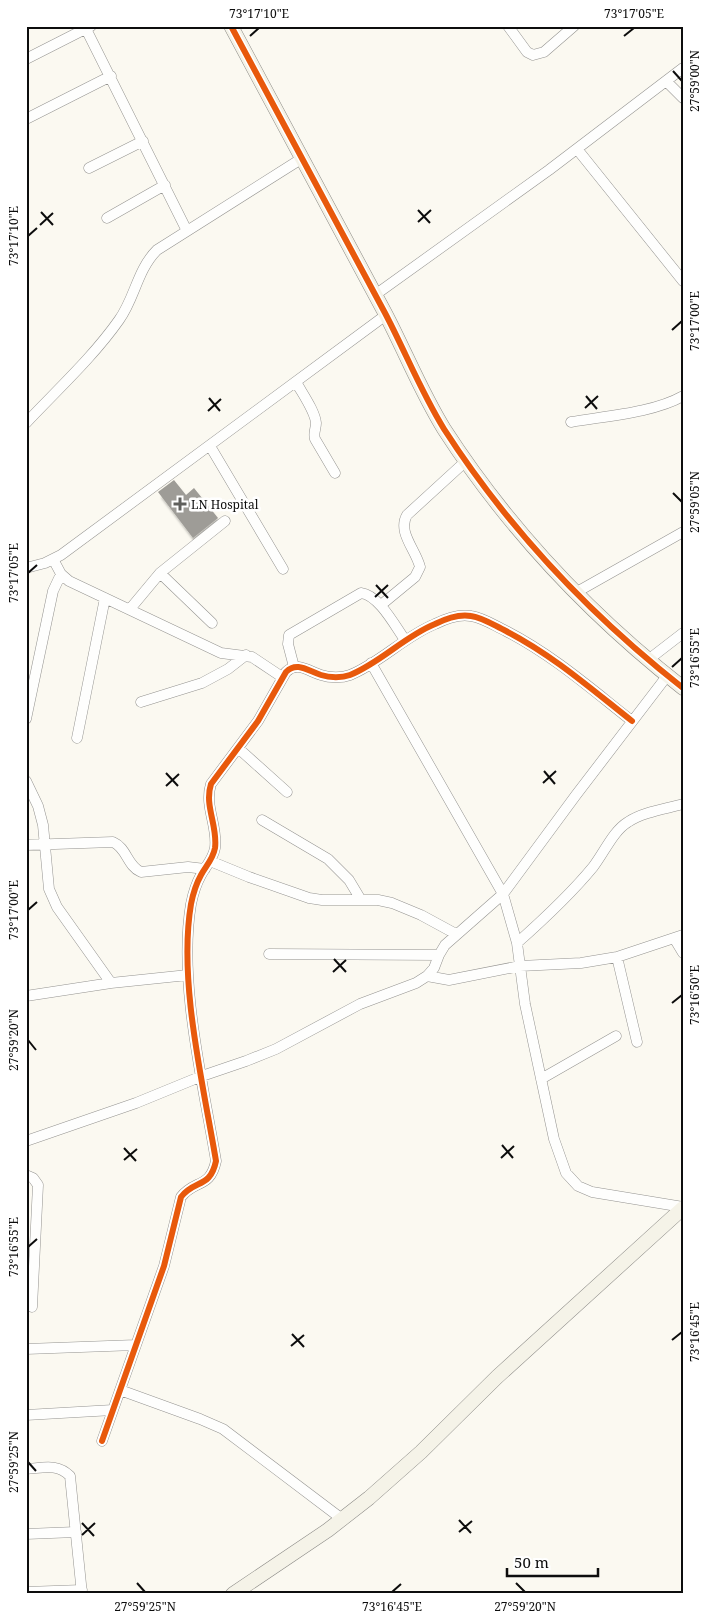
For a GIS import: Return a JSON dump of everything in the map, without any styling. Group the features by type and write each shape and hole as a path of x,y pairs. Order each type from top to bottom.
{"street":[{"path":"231,26 386,315 424,396 466,461 543,559 575,592 648,660 683,688"},
{"path":"508,26 527,52 533,56 544,52 574,26"},
{"path":"26,59 89,27 187,231"},
{"path":"375,295 577,149 683,68"},
{"path":"28,118 111,76"},
{"path":"666,80 683,98"},
{"path":"89,168 143,141"},
{"path":"577,149 683,281"},
{"path":"26,423 30,412 94,351 119,320 148,259 157,250 301,159"},
{"path":"107,218 165,186"},
{"path":"26,568 53,559 210,446 386,315"},
{"path":"296,382 314,416 316,424 315,439 335,473"},
{"path":"571,422 665,404 683,396"},
{"path":"210,446 283,569"},
{"path":"381,605 415,577 420,568 406,535 403,521 407,515 466,461"},
{"path":"130,609 160,574 225,521"},
{"path":"575,592 683,532"},
{"path":"53,559 61,574 69,581 221,653 252,657 282,677"},
{"path":"26,719 30,686 54,591 61,574"},
{"path":"160,574 212,623"},
{"path":"294,667 288,639 292,632 360,593 370,596 381,605 405,640"},
{"path":"77,738 105,598"},
{"path":"102,1441 164,1266 181,1197 185,1191 210,1178 214,1171 216,1161 193,1023 188,975 191,905 194,889 215,850 216,838 208,794 211,784 258,721 282,677 290,668 294,667 299,667 322,676 338,677 349,675 434,624 449,619 471,616 484,620 528,643 561,664 632,721"},
{"path":"648,660 683,633"},
{"path":"141,702 202,683 228,669 246,655"},
{"path":"371,663 503,894 517,943 525,1004 554,1139 566,1173 578,1186 592,1192 683,1207"},
{"path":"26,1141 136,1104 202,1076 276,1049 360,1004 416,983 427,976 434,968 438,955 445,945 503,894 667,676"},
{"path":"238,748 287,792"},
{"path":"26,781 38,806 43,825 48,889 57,907 111,983"},
{"path":"517,943 568,896 626,823 683,804"},
{"path":"262,820 328,859 350,880 361,900"},
{"path":"26,845 113,842 122,848 133,867 140,872 208,865 309,898 322,900 378,900 392,903 456,934"},
{"path":"427,976 449,980 520,966 581,963 617,957 679,936 683,953"},
{"path":"269,954 438,955"},
{"path":"617,957 636,1042"},
{"path":"26,996 111,983 188,975"},
{"path":"541,1079 616,1036"},
{"path":"26,1175 34,1178 38,1185 32,1307"},
{"path":"233,1594 342,1519 421,1452 497,1377 683,1207"},
{"path":"26,1349 136,1345"},
{"path":"120,1390 223,1429 342,1519"},
{"path":"26,1415 113,1410"},
{"path":"26,1470 58,1467 70,1476 82,1592 26,1592"},
{"path":"26,1534 76,1532"}],"building":[{"path":"174,480 186,495 194,488 218,518 193,538 158,492"}],"cycle path":[{"path":"231,26 385,313 428,401 469,466 523,535 583,600 615,631 683,688"},
{"path":"102,1441 164,1266 181,1197 186,1191 210,1176 216,1161 194,1032 188,966 188,934 192,900 201,875 211,859 215,848 215,832 209,792 211,784 258,721 286,672 294,667 298,667 328,677 347,676 372,664 424,629 453,617 471,616 489,622 540,651 632,721"}],"place":[{"name":"LN Hospital","path":"180,504"}]}
